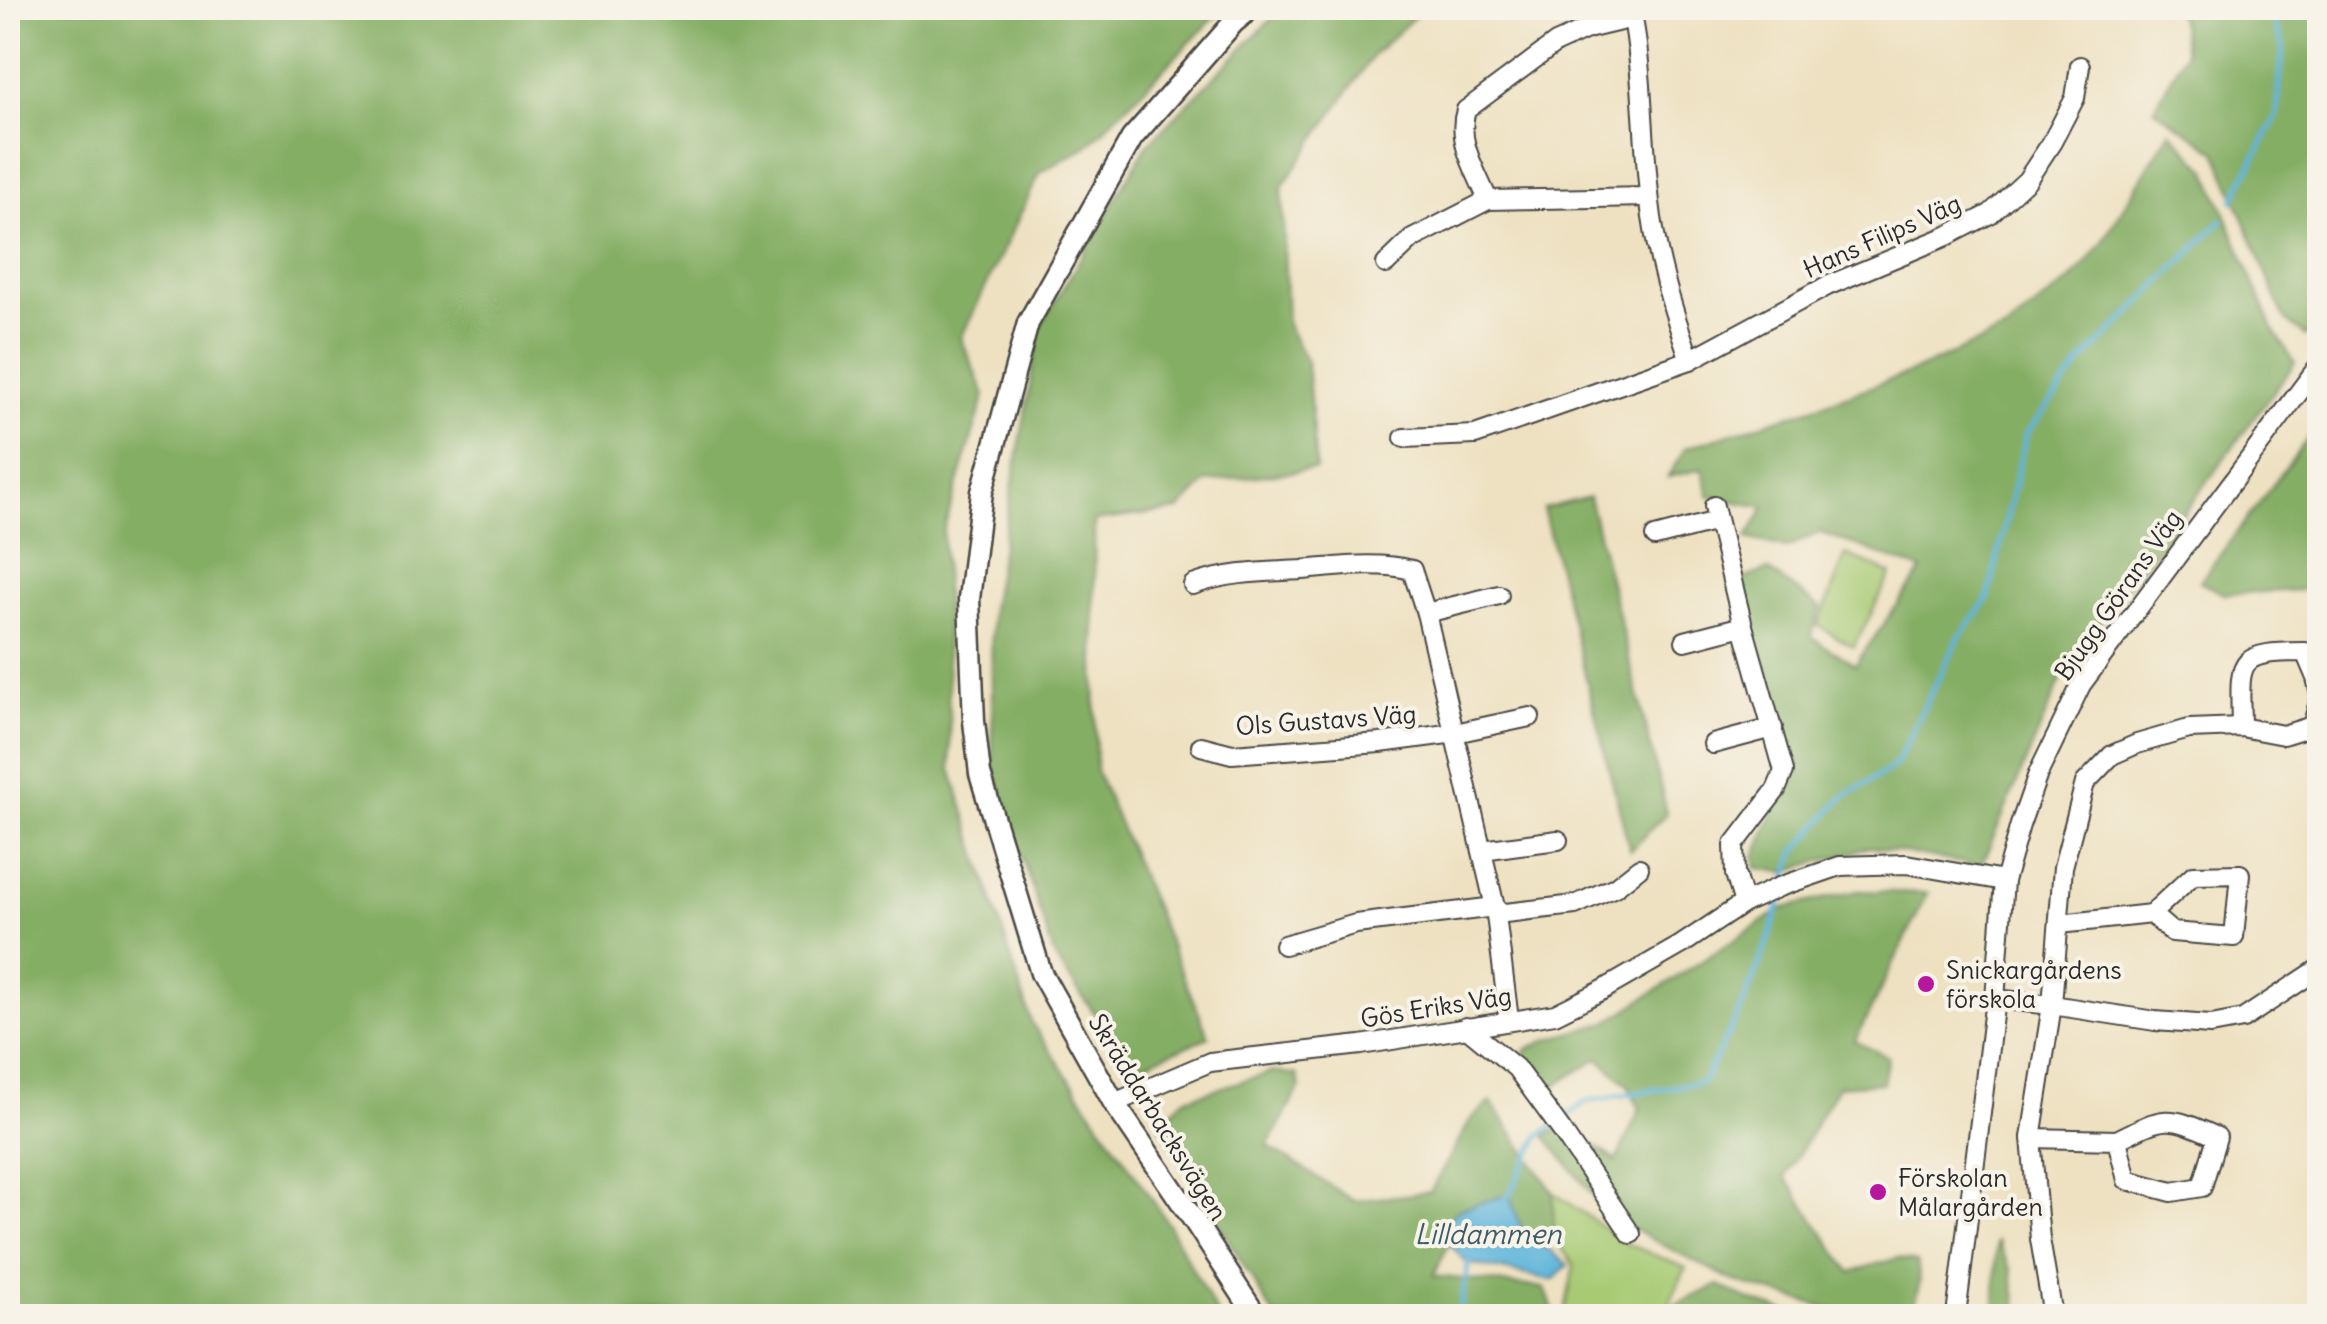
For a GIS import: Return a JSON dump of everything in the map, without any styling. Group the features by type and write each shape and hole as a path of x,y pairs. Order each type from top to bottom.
{"street":[{"name":"Skräddarbacksvägen","path":"1251,8 1234,22 1132,138 1028,322 982,492 970,599 980,774 1041,973 1114,1103 1256,1316"},
{"path":"1488,200 1463,140 1461,124 1466,110 1556,43 1632,13 1657,250 1690,360"},
{"name":"Hans Filips Väg","path":"1404,438 1475,435 1690,360 1827,286 1990,214 2027,180 2052,142 2076,98 2080,66"},
{"path":"1386,264 1412,239 1488,200 1649,197"},
{"name":"Bjugg Görans Väg","path":"2004,881 2038,774 2081,686 2320,364"},
{"path":"1655,537 1715,514 1784,770 1776,790 1734,846 1735,874 1744,903"},
{"name":"Ols Gustavs Väg","path":"1194,585 1218,576 1389,565 1412,570 1426,613 1482,850 1495,911 1509,1020"},
{"path":"1426,613 1500,595"},
{"path":"1685,641 1744,626"},
{"path":"2053,1316 2040,1238 2031,1138 2052,1005 2063,867 2085,783 2112,755 2189,730 2241,726 2283,735 2312,726 2320,697 2305,652 2268,652 2252,658 2240,672 2241,726"},
{"name":"Ols Gustavs Väg","path":"1201,746 1232,754 1380,743 1530,717"},
{"path":"1713,744 1773,728"},
{"path":"1482,850 1558,840"},
{"name":"Gös Eriks Väg","path":"1114,1103 1210,1062 1361,1045 1555,1014 1681,946 1744,903 1778,886 1840,866 1906,864 2004,881"},
{"path":"1284,945 1356,924 1575,905 1615,887 1638,868"},
{"path":"2060,924 2151,914 2192,876 2240,874 2234,937 2172,932 2151,914"},
{"path":"1956,1316 1995,999 2004,881"},
{"path":"1995,999 2212,1025 2243,1019 2320,968"},
{"path":"1466,1027 1516,1068 1631,1234"},
{"path":"2031,1138 2116,1140 2157,1120 2186,1122 2217,1138 2202,1187 2172,1192 2127,1180 2116,1140"}],"green space":[{"path":"8,8 1224,8 1087,146 1040,173 961,338 985,395 943,532 951,769 1032,1024 1166,1220 1218,1316 8,1316"},
{"path":"1282,8 1424,8 1374,54 1282,187 1287,324 1307,362 1316,469 1206,482 1179,510 1094,521 1096,770 1209,1037 1133,1068 1055,958 993,769 991,609 1040,327 1147,145"},
{"path":"2170,8 2319,8 2320,318 2306,336 2284,318 2216,151 2154,109 2185,52 2180,18"},
{"path":"2170,131 2207,170 2272,327 2295,363 2150,559 2070,659 1981,866 1870,847 1783,872 1757,868 1755,857 1790,774 1740,580 1768,570 1821,608 1811,637 1855,665 1922,570 1820,532 1787,548 1747,538 1765,507 1710,497 1702,469 1668,477 1685,448 1912,372 2006,330 2072,279 2101,245"},
{"path":"2319,424 2319,589 2224,594 2200,581"},
{"path":"1589,497 1667,813 1630,851 1543,509"},
{"path":"1846,554 1891,574 1854,647 1818,626"},
{"path":"1858,891 1928,893 1855,1041 1888,1057 1883,1083 1838,1086 1785,1177 1850,1272 1898,1258 1917,1262 1920,1281 1911,1316 1854,1316 1734,1281 1612,1219 1545,1136 1565,1125 1616,1161 1640,1109 1628,1085 1598,1058 1550,1089 1527,1068 1525,1051 1549,1039 1606,1023 1784,908"},
{"path":"1272,1072 1297,1075 1300,1087 1268,1146 1354,1201 1430,1192 1471,1119 1491,1102 1553,1192 1553,1237 1541,1251 1458,1222 1434,1276 1545,1288 1555,1316 1274,1316 1160,1125 1183,1099"},
{"path":"1553,1192 1627,1244 1686,1268 1667,1308 1659,1316 1564,1316 1574,1265 1553,1237"},
{"path":"1996,1240 2011,1270 2019,1316 1995,1316"},
{"path":"1719,1285 1749,1300 1799,1316 1659,1316 1667,1308"}],"water":[{"name":"Lilldammen","path":"1509,1194 1521,1228 1568,1265 1553,1280 1467,1263 1439,1232 1457,1210"}],"waterway":[{"path":"2233,201 2277,115 2283,47 2273,19 2260,8"},
{"path":"1787,879 1795,852 1842,798 1895,766 1958,639 1988,599 2026,434 2082,362 2222,220"},
{"path":"1562,1120 1587,1101 1703,1082 1741,1010 1784,889"},
{"path":"1506,1200 1540,1135 1553,1126"},
{"path":"1459,1316 1469,1261"}],"place":[{"name":"Snickargårdens förskola","path":"1926,984"},
{"name":"Förskolan Målargården","path":"1878,1192"}]}
